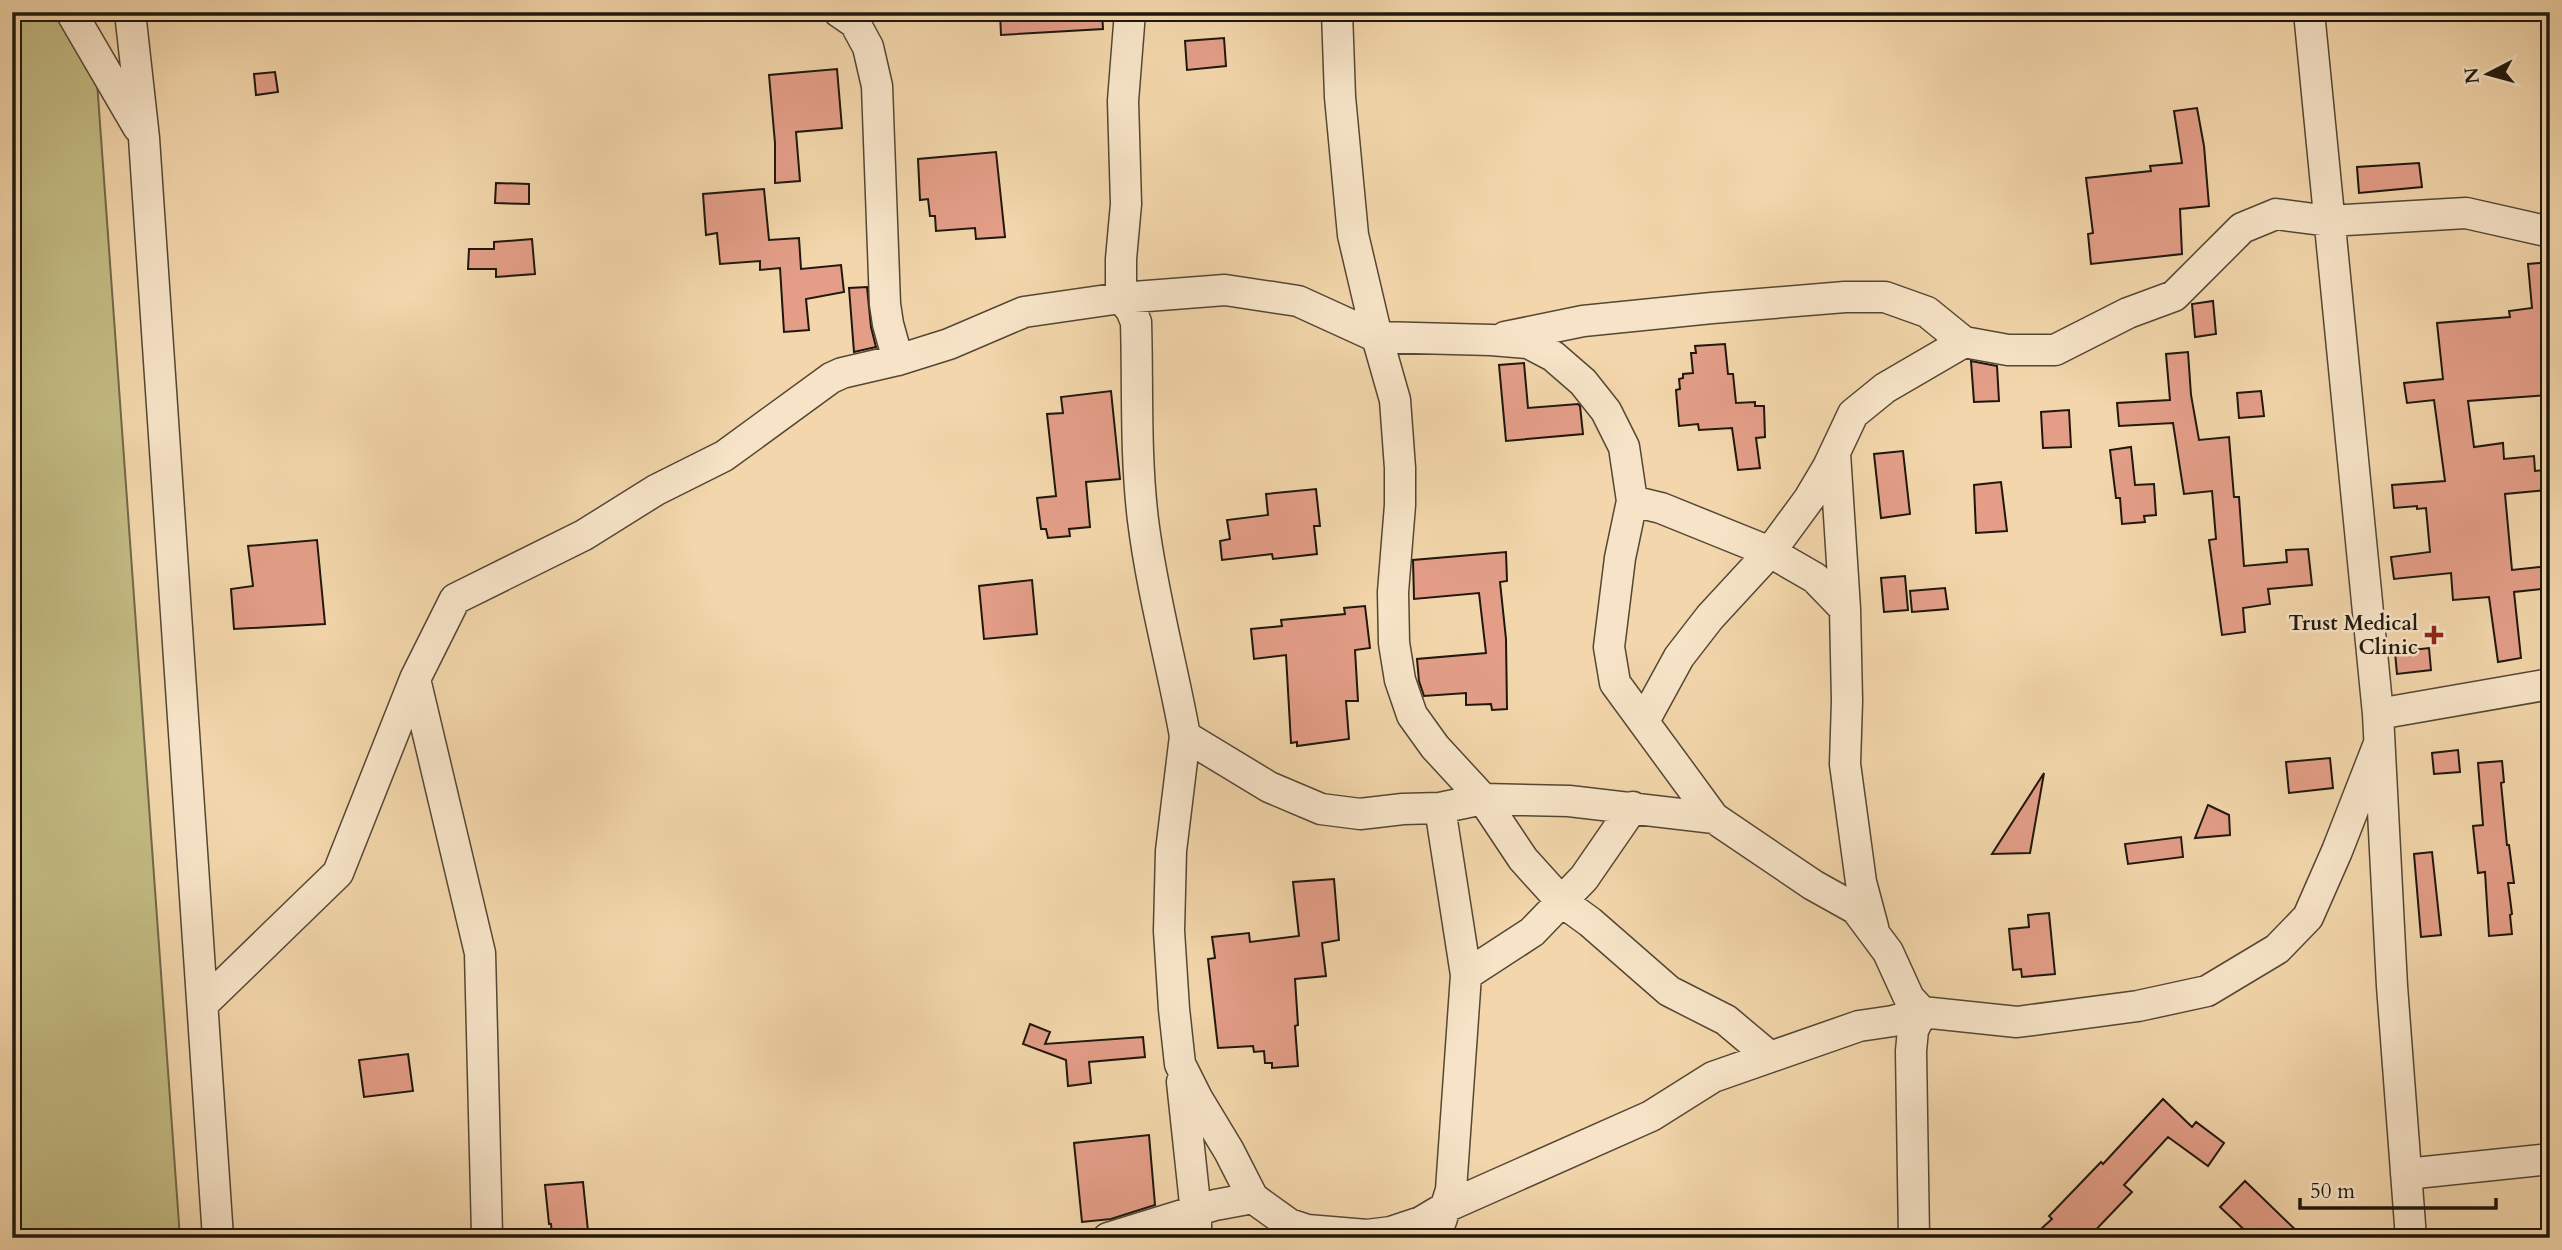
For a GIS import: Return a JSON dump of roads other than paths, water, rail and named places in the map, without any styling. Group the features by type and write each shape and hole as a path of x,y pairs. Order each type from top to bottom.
{"street":[{"path":"71,12 144,138"},
{"path":"130,12 144,138 218,1238"},
{"path":"839,12 855,23 868,47 877,86 885,304 898,360"},
{"path":"1130,12 1123,101 1126,204 1121,298 1131,310 1136,322 1137,447 1143,518 1153,593 1172,667 1185,736 1171,851 1169,931 1174,1009 1196,1225"},
{"path":"1336,12 1340,97 1353,235 1395,400 1400,505 1393,592 1394,643 1401,680 1412,715 1434,747 1483,799 1522,859 1561,901 1590,922 1670,991 1726,1020 1770,1057"},
{"path":"2309,12 2378,714 2411,1238"},
{"path":"1491,340 1583,321 1858,297 1885,298 1927,312 1964,342 2008,350 2055,350 2128,313 2174,296 2242,229 2276,214 2329,221 2466,213 2550,232"},
{"path":"203,1004 338,873 415,678 455,599 584,535 656,490 724,456 842,373 898,360 949,344 1024,312 1121,298 1225,290 1298,302 1377,337 1528,343 1553,356 1583,382 1606,411 1624,447 1632,501 1620,558 1609,648 1615,683 1714,818 1813,885 1856,909 1888,952 1909,998 1922,1012"},
{"path":"1644,721 1679,657 1710,617 1770,552 1809,499 1853,414 1870,398 1936,356 1964,342"},
{"path":"1835,453 1845,609 1847,701 1844,764 1861,882 1875,934"},
{"path":"1632,501 1661,508 1770,552 1815,578 1845,609"},
{"path":"415,678 480,953 487,1234 490,1238"},
{"path":"2378,714 2550,684"},
{"path":"1185,736 1269,786 1321,810 1360,814 1440,808 1483,799 1569,801 1714,818"},
{"path":"1180,1064 1253,1198 1289,1224 1307,1230 1367,1236 1391,1232 1421,1222 1446,1207 1651,1116 1713,1077 1858,1026 1893,1021 1922,1012 2017,1022 2138,1006 2207,992 2277,949 2308,917 2378,746"},
{"path":"1466,975 1532,932 1584,878 1633,807"},
{"path":"1435,1238 1451,1190 1466,975 1440,808"},
{"path":"1914,1238 1911,1051 1913,1030 1922,1012"},
{"path":"2406,1174 2550,1159"},
{"path":"1108,1238 1196,1225 1215,1206 1253,1198"}],"place":[{"name":"Trust Medical Clinic","path":"2434,635"}]}
